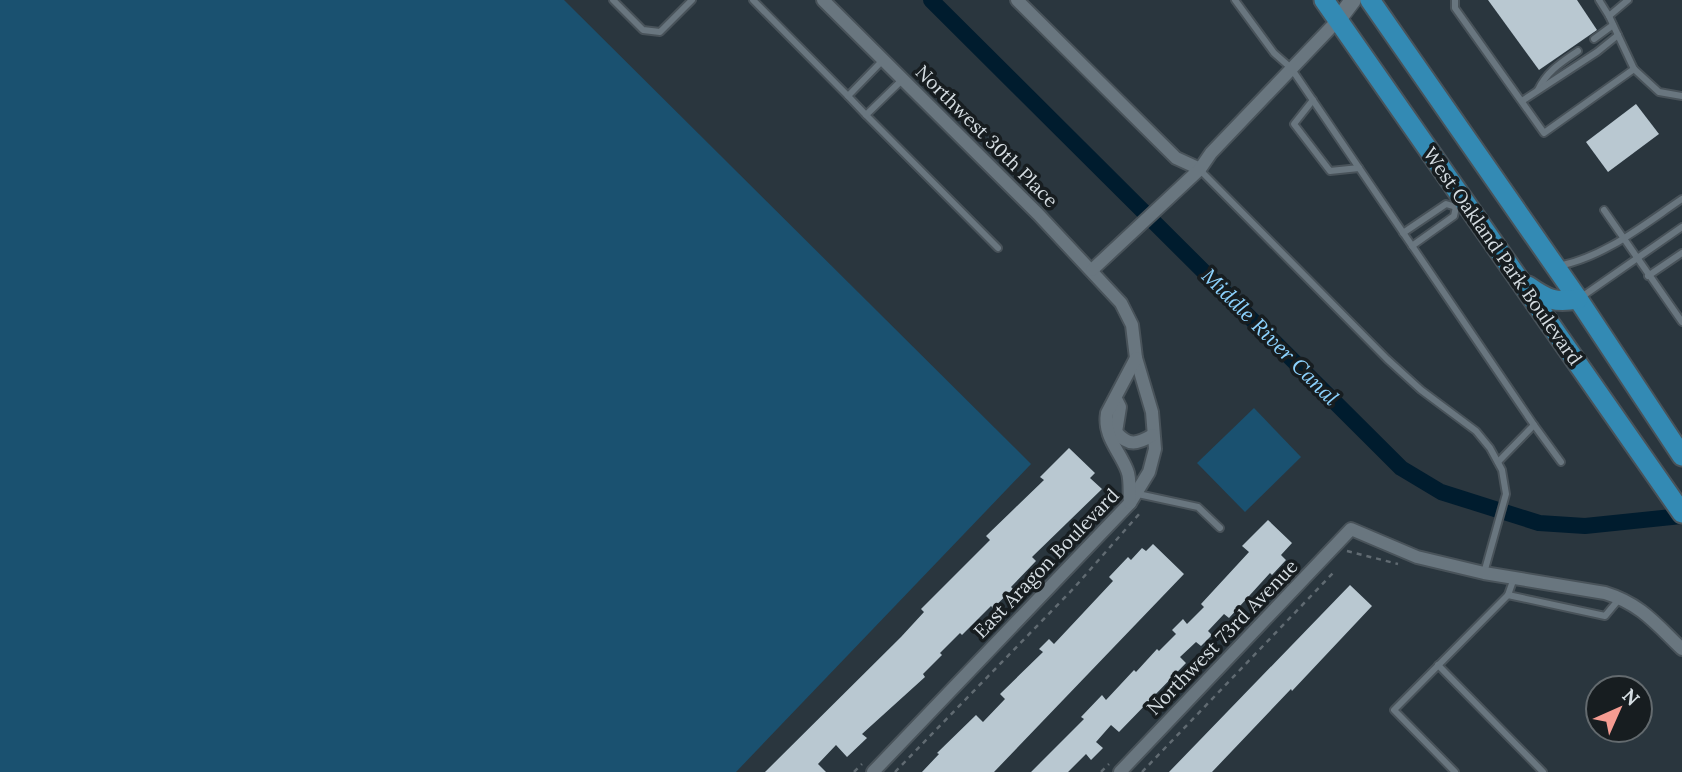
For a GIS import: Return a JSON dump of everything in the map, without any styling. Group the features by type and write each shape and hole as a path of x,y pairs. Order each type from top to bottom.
{"main road":[{"name":"West Oakland Park Boulevard","path":"1324,0 1460,205 1519,279 1682,513"},
{"name":"West Oakland Park Boulevard","path":"1370,0 1556,266 1682,456"},
{"path":"1519,279 1544,297 1559,303 1578,299"}],"street":[{"name":"Northwest 30th Place","path":"823,0 1092,270 1121,303"},
{"path":"1017,0 1176,158 1200,169"},
{"path":"1092,270 1200,169 1211,153 1338,20 1353,0"},
{"name":"East Aragon Boulevard","path":"873,772 1139,498 1155,449 1152,412 1136,358 1132,325 1121,303"},
{"path":"1136,358 1107,413 1105,422 1107,432 1129,472 1139,498"},
{"path":"1116,400 1120,407 1116,432 1124,440 1138,443 1153,435"},
{"name":"Northwest 73rd Avenue","path":"1120,772 1351,529 1417,557 1485,573"},
{"path":"1485,573 1605,593 1620,598 1641,609 1682,649"}],"lane":[{"path":"613,0 643,30 660,32 692,0"},
{"path":"752,0 998,248"},
{"path":"1235,0 1274,53 1291,68 1561,462"},
{"path":"1455,0 1455,8 1544,133 1634,69"},
{"path":"1599,0 1634,69 1659,92 1682,96"},
{"path":"1609,16 1628,0"},
{"path":"1594,39 1614,25"},
{"path":"1522,101 1597,52 1618,35"},
{"path":"1537,92 1544,78 1578,51"},
{"path":"848,96 883,60"},
{"path":"866,115 903,79"},
{"path":"1313,100 1294,124 1330,172 1359,168"},
{"path":"1200,169 1387,359 1421,390 1476,431 1490,448 1505,481 1506,494 1485,573"},
{"path":"1556,266 1581,261 1600,253 1682,200"},
{"path":"1403,233 1446,204 1460,205 1454,216 1412,247"},
{"path":"1604,210 1682,323"},
{"path":"1578,299 1682,227"},
{"path":"1648,276 1682,253"},
{"path":"1498,462 1534,425"},
{"path":"1139,498 1198,507 1220,527"},
{"path":"1455,772 1394,710 1508,595 1514,578"},
{"path":"1508,595 1605,616 1620,598"},
{"path":"1438,665 1543,772"}],"path":[{"path":"895,772 1073,589 1139,515 1139,498"},
{"path":"1142,772 1334,573 1321,561"}],"shaded area":[{"path":"0,0 564,0 1031,464 736,772 0,772"},
{"path":"1254,408 1301,457 1245,512 1197,463"}],"building":[{"path":"1488,0 1577,0 1597,30 1539,70"},
{"path":"1636,104 1659,134 1608,172 1586,142"},
{"path":"1069,448 1095,473 1090,478 1102,489 1032,557 1036,561 1011,587 1013,589 940,653 942,655 923,674 925,677 862,734 867,738 847,757 836,745 818,764 826,772 765,772 901,637 924,612 921,609 990,540 986,536 1044,480 1040,477"},
{"path":"1268,520 1292,543 1281,555 1286,560 1272,575 1270,573 1229,618 1224,614 1208,631 1212,635 1201,646 1196,642 1180,657 1186,663 1119,732 1111,725 1096,742 1103,748 1091,760 1086,754 1068,772 1031,772 1084,719 1081,717 1102,695 1106,700 1134,670 1136,672 1157,649 1159,651 1176,634 1172,630 1183,619 1187,624 1204,607 1201,604 1249,552 1242,546"},
{"path":"1153,544 1184,574 994,772 922,772 939,754 937,753 976,715 983,722 1005,699 1000,694 1043,652 1039,649 1049,639 1054,644 1113,581 1109,577 1128,557 1131,560 1142,548 1146,551"},
{"path":"1350,585 1372,606 1292,691 1291,689 1212,772 1169,772"}],"waterway":[{"name":"Middle River Canal","path":"931,0 1401,468 1441,492 1539,523 1585,526 1682,516"}]}
